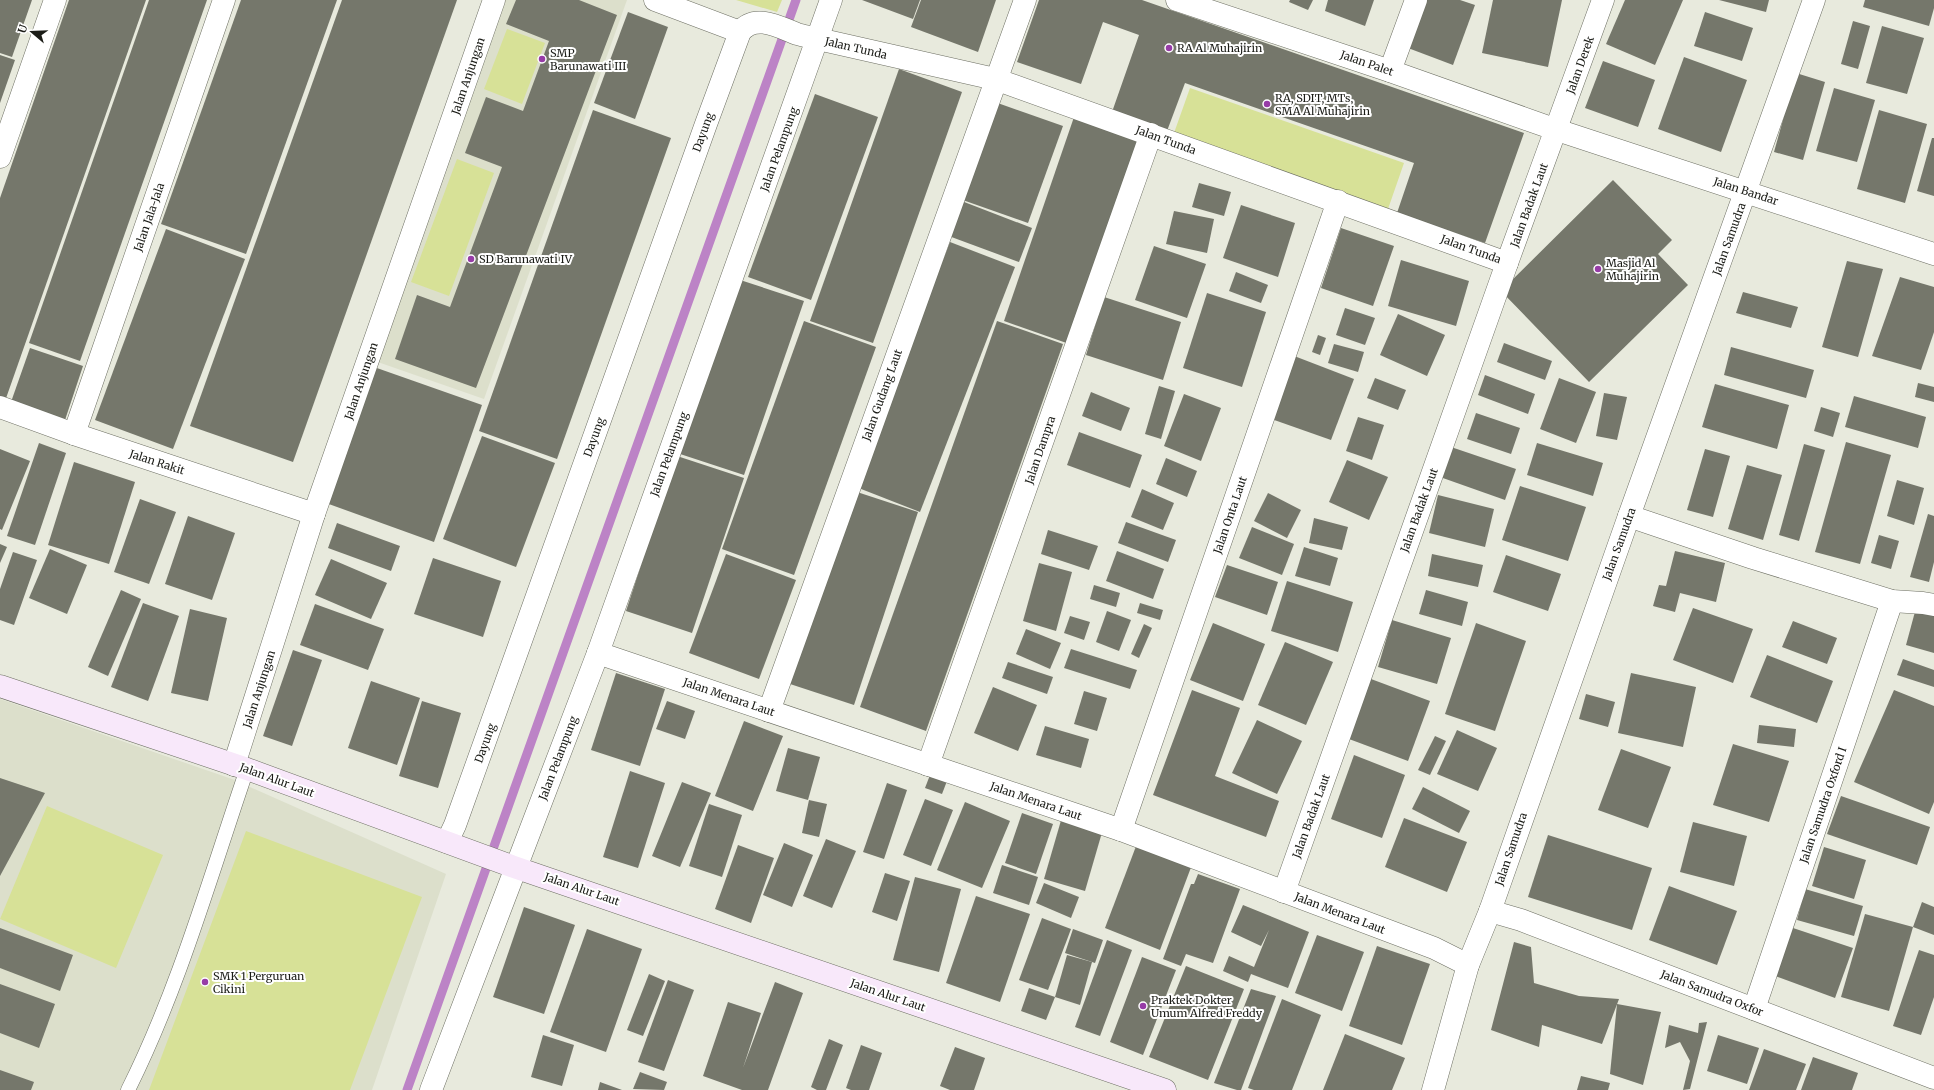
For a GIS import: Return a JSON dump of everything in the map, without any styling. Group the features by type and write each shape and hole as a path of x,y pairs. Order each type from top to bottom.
{"street":[{"path":"0,157 55,0"},
{"name":"Jalan Jala-Jala","path":"74,434 224,0"},
{"name":"Jalan Anjungan","path":"240,767 314,514 494,0"},
{"path":"655,0 740,32"},
{"name":"Jalan Pelampung","path":"437,1088 516,867 598,653 808,37 831,0"},
{"name":"Jalan Gudang Laut","path":"769,711 995,79 1025,0"},
{"name":"Jalan Palet","path":"1177,0 1229,8 1390,71 1557,130"},
{"path":"1390,71 1416,0"},
{"name":"Jalan Derek","path":"1557,130 1603,0"},
{"name":"Jalan Samudra","path":"1433,1090 1468,965 1490,911 1629,516 1814,0"},
{"name":"Jalan Tunda","path":"740,32 743,28 753,23 770,23 808,37 995,79 1507,263"},
{"name":"Dayung","path":"452,844 458,818 740,32"},
{"name":"Jalan Bandar","path":"1557,130 1934,254"},
{"name":"Jalan Badak Laut","path":"1284,892 1507,263 1557,130"},
{"name":"Jalan Dampra","path":"928,765 1151,134"},
{"name":"Jalan Onta Laut","path":"1121,830 1338,201"},
{"name":"Jalan Rakit","path":"0,407 74,434 314,514"},
{"path":"1629,516 1753,558 1892,601 1924,603 1934,606"},
{"name":"Jalan Samudra Oxford I","path":"1754,1009 1892,601"},
{"name":"Jalan Menara Laut","path":"598,653 1121,830 1434,948 1468,965"},
{"name":"Jalan Alur Laut","path":"0,686 240,767 516,867 1165,1090"},
{"name":"Jalan Samudra Oxfor","path":"1490,911 1521,920 1934,1078"}],"lane":[{"path":"128,1090 151,1043 177,977 240,767"}],"shaded area":[{"name":"SD Barunawati IV","path":"499,0 627,0 484,399 372,360"},
{"name":"SMK 1 Perguruan Cikini","path":"0,699 232,779 446,874 372,1090 0,1090"}],"green space":[{"path":"736,0 782,0 777,12"},
{"path":"507,29 545,43 522,104 484,89"},
{"path":"1190,88 1404,163 1388,209 1174,133"},
{"path":"457,159 494,173 449,296 411,282"},
{"path":"47,806 163,855 116,968 0,919"},
{"path":"246,831 422,897 350,1090 149,1090"}],"building":[{"path":"0,0 32,0 12,57 0,53"},
{"path":"69,0 146,0 4,404 0,403 0,198"},
{"path":"149,0 207,0 80,361 29,343"},
{"path":"241,0 337,0 246,254 161,224"},
{"path":"342,0 457,0 293,462 190,426"},
{"path":"516,0 579,0 617,15 476,388 395,359 417,295 450,307 502,167 465,153 486,97 523,111 549,41 506,24"},
{"path":"862,0 920,0 913,19"},
{"path":"921,0 996,0 978,52 911,27"},
{"name":"RA, SDIT, MTs, SMA Al Muhajirin","path":"1039,0 1142,0 1524,133 1485,243 1397,213 1414,163 1185,83 1167,131 1112,112 1139,35 1103,22 1081,84 1017,62"},
{"path":"1290,0 1313,0 1308,10 1289,2"},
{"path":"1328,0 1374,0 1365,26 1325,11"},
{"path":"1426,0 1460,0 1475,5 1453,65 1408,48"},
{"path":"1493,0 1562,0 1548,67 1482,53"},
{"path":"1625,0 1683,0 1655,65 1606,44"},
{"path":"1719,0 1769,0 1766,12"},
{"path":"1865,0 1934,0 1934,8 1929,26 1863,7"},
{"path":"628,12 668,27 635,119 594,103"},
{"path":"1705,12 1753,28 1742,61 1694,46"},
{"path":"1853,21 1870,26 1858,69 1841,64"},
{"path":"1882,26 1924,38 1907,94 1866,83"},
{"path":"0,55 15,60 0,103"},
{"path":"1684,57 1747,80 1721,152 1658,129"},
{"path":"1603,61 1655,80 1638,127 1585,108"},
{"path":"899,69 962,92 873,343 810,321"},
{"path":"1796,73 1825,82 1803,160 1774,152"},
{"path":"1834,88 1875,100 1857,162 1816,151"},
{"path":"815,94 878,117 811,300 748,277"},
{"path":"992,101 1063,126 1028,223 957,198"},
{"path":"593,110 671,138 557,459 479,431"},
{"path":"1879,110 1927,124 1905,203 1857,189"},
{"path":"1074,117 1146,142 1075,346 1004,321"},
{"path":"1932,138 1934,138 1934,196 1917,191"},
{"name":"Masjid Al Muhajirin","path":"1613,180 1672,240 1658,254 1688,285 1589,382 1501,291"},
{"path":"1199,183 1231,192 1224,216 1192,207"},
{"path":"959,200 1032,228 1019,262 946,235"},
{"path":"1241,205 1295,223 1278,277 1223,258"},
{"path":"1174,211 1214,219 1207,253 1166,244"},
{"path":"1341,228 1394,246 1373,306 1321,288"},
{"path":"166,229 245,259 173,449 95,420"},
{"path":"950,242 1015,267 920,512 856,487"},
{"path":"1154,246 1206,264 1187,318 1135,300"},
{"path":"1401,260 1469,281 1456,326 1388,306"},
{"path":"1847,261 1883,269 1858,357 1822,347"},
{"path":"1236,272 1268,285 1261,303 1229,291"},
{"path":"1900,277 1934,287 1934,332 1921,370 1872,356"},
{"path":"734,278 804,301 744,475 674,452"},
{"path":"1743,292 1798,307 1791,328 1736,313"},
{"path":"1207,293 1266,312 1242,387 1183,368"},
{"path":"1104,297 1181,322 1163,380 1086,355"},
{"path":"1345,308 1375,318 1365,345 1336,335"},
{"path":"1398,314 1445,335 1427,376 1380,355"},
{"path":"804,321 876,347 794,575 722,549"},
{"path":"997,321 1063,344 926,731 860,707"},
{"path":"1318,335 1326,338 1320,355 1312,352"},
{"path":"1504,343 1552,361 1545,380 1497,362"},
{"path":"1334,344 1364,352 1358,372 1328,363"},
{"path":"1731,347 1814,370 1806,398 1724,375"},
{"path":"30,348 83,366 65,420 11,402"},
{"path":"1289,354 1354,379 1331,440 1266,417"},
{"path":"374,367 482,405 434,542 326,503"},
{"path":"1485,375 1535,394 1528,414 1478,395"},
{"path":"1375,378 1406,390 1398,410 1367,398"},
{"path":"1559,378 1596,392 1576,443 1540,429"},
{"path":"1918,383 1934,387 1934,402 1915,397"},
{"path":"1715,384 1789,405 1777,449 1702,427"},
{"path":"1159,386 1175,391 1161,439 1145,434"},
{"path":"1091,392 1130,408 1121,431 1082,416"},
{"path":"1604,393 1627,397 1617,440 1596,436"},
{"path":"1184,394 1221,408 1201,461 1164,446"},
{"path":"1854,396 1926,417 1918,448 1845,427"},
{"path":"1821,407 1840,413 1833,437 1814,431"},
{"path":"1476,413 1520,428 1511,454 1467,439"},
{"path":"1358,417 1384,425 1372,460 1346,451"},
{"path":"1079,432 1142,455 1130,488 1067,465"},
{"path":"482,436 555,463 516,567 443,539"},
{"path":"1846,442 1891,455 1860,564 1815,552"},
{"path":"39,443 66,453 35,545 7,536"},
{"path":"1537,443 1603,463 1593,496 1527,475"},
{"path":"1804,444 1825,450 1799,541 1779,535"},
{"path":"1451,447 1516,469 1505,500 1440,477"},
{"path":"0,449 30,461 2,530 0,529"},
{"path":"1705,449 1730,456 1713,517 1687,510"},
{"path":"677,456 744,478 692,633 626,611"},
{"path":"1166,458 1197,471 1187,497 1156,484"},
{"path":"1347,460 1388,477 1369,520 1329,502"},
{"path":"74,462 135,482 109,564 48,545"},
{"path":"1747,465 1782,475 1763,540 1728,529"},
{"path":"1897,480 1924,488 1914,525 1887,516"},
{"path":"1520,486 1586,507 1568,561 1502,540"},
{"path":"1142,489 1174,503 1163,530 1131,517"},
{"path":"854,491 918,512 854,705 790,684"},
{"path":"1268,493 1301,510 1287,538 1254,521"},
{"path":"1438,495 1494,509 1485,547 1429,533"},
{"path":"140,499 176,512 149,584 114,572"},
{"path":"1928,514 1934,516 1934,562 1929,582 1910,577"},
{"path":"188,516 235,533 212,600 165,584"},
{"path":"1314,518 1348,527 1342,550 1309,543"},
{"path":"1126,522 1176,540 1168,562 1118,543"},
{"path":"337,523 400,546 391,571 328,548"},
{"path":"1252,527 1294,544 1282,575 1239,558"},
{"path":"1048,530 1098,546 1089,570 1041,554"},
{"path":"1879,535 1899,541 1891,569 1871,563"},
{"path":"0,544 7,547 0,563"},
{"path":"1304,547 1338,558 1330,586 1295,576"},
{"path":"50,549 87,565 67,614 29,598"},
{"path":"1117,551 1164,569 1153,599 1106,581"},
{"path":"1675,551 1725,563 1716,602 1680,593 1675,612 1653,606 1659,585 1666,586"},
{"path":"13,552 37,560 14,625 0,620 0,589"},
{"path":"726,554 796,580 759,679 689,653"},
{"path":"1432,554 1483,565 1478,587 1428,576"},
{"path":"1506,555 1561,574 1548,611 1493,592"},
{"path":"433,558 501,581 483,637 414,614"},
{"path":"331,559 387,583 371,619 315,595"},
{"path":"1039,563 1072,572 1056,631 1023,621"},
{"path":"1227,565 1278,582 1267,615 1215,597"},
{"path":"1287,581 1353,602 1338,652 1271,631"},
{"path":"1094,585 1120,593 1116,607 1090,599"},
{"path":"121,590 141,599 108,676 88,667"},
{"path":"1426,590 1468,602 1462,626 1419,614"},
{"path":"143,603 179,616 148,701 111,687"},
{"path":"1140,603 1163,610 1160,620 1137,613"},
{"path":"315,604 384,629 368,670 300,645"},
{"path":"1693,608 1753,629 1733,683 1673,660"},
{"path":"1916,608 1934,612 1934,653 1906,645"},
{"path":"190,609 227,618 208,701 171,693"},
{"path":"1107,611 1131,620 1119,651 1096,642"},
{"path":"1070,616 1090,622 1084,640 1064,633"},
{"path":"1392,620 1451,638 1437,684 1378,667"},
{"path":"1793,621 1837,638 1827,664 1782,647"},
{"path":"1213,623 1265,644 1243,701 1190,680"},
{"path":"1476,623 1526,641 1495,731 1445,714"},
{"path":"1144,624 1152,628 1139,658 1131,654"},
{"path":"1026,629 1061,643 1050,669 1016,654"},
{"path":"1285,642 1333,662 1306,725 1258,705"},
{"path":"1071,649 1137,670 1130,689 1064,668"},
{"path":"293,650 322,660 292,746 263,736"},
{"path":"1767,655 1833,681 1817,723 1750,697"},
{"path":"1903,659 1934,670 1934,687 1897,675"},
{"path":"1008,662 1053,677 1047,694 1002,678"},
{"path":"616,673 665,689 640,766 591,750"},
{"path":"1631,673 1696,687 1683,747 1618,733"},
{"path":"1371,679 1430,701 1408,761 1349,739"},
{"path":"371,681 420,698 397,765 348,748"},
{"path":"993,687 1037,705 1018,751 974,733"},
{"path":"1192,690 1240,708 1215,776 1279,801 1266,837 1153,795"},
{"path":"1894,690 1934,706 1934,802 1929,814 1854,782"},
{"path":"1084,691 1107,698 1097,731 1074,724"},
{"path":"1586,694 1615,702 1608,727 1579,719"},
{"path":"422,701 461,713 438,788 399,776"},
{"path":"667,701 695,711 685,739 656,729"},
{"path":"1257,720 1302,741 1277,794 1232,773"},
{"path":"744,721 783,736 753,811 715,796"},
{"path":"1759,725 1796,729 1794,747 1757,743"},
{"path":"1045,726 1089,739 1081,768 1036,755"},
{"path":"1457,730 1497,748 1478,791 1437,774"},
{"path":"1435,736 1446,741 1430,775 1418,770"},
{"path":"1733,744 1789,761 1769,822 1713,805"},
{"path":"788,748 820,757 808,800 776,791"},
{"path":"1621,749 1671,767 1648,828 1598,810"},
{"path":"1354,755 1405,775 1382,838 1331,819"},
{"path":"630,771 665,783 638,868 603,857"},
{"path":"930,775 947,781 942,794 925,788"},
{"path":"0,778 45,793 0,876"},
{"path":"682,782 711,793 680,867 652,856"},
{"path":"887,783 907,790 884,859 863,852"},
{"path":"1423,787 1470,811 1459,833 1412,809"},
{"path":"1841,796 1930,827 1917,865 1827,834"},
{"path":"925,799 953,810 931,866 903,855"},
{"path":"809,800 827,804 819,837 802,833"},
{"path":"965,802 1010,821 982,888 937,870"},
{"path":"709,804 742,815 722,877 689,866"},
{"path":"1022,813 1053,824 1036,874 1005,863"},
{"path":"1062,817 1103,829 1085,891 1044,879"},
{"path":"1404,818 1467,842 1447,892 1385,867"},
{"path":"1693,822 1747,836 1734,886 1680,872"},
{"path":"1548,835 1652,868 1632,930 1528,897"},
{"path":"826,839 856,851 832,908 803,896"},
{"path":"1138,841 1193,862 1160,950 1105,928"},
{"path":"784,843 813,855 792,907 763,895"},
{"path":"738,845 774,858 751,923 715,909"},
{"path":"1824,847 1866,860 1854,899 1812,886"},
{"path":"1002,865 1038,877 1029,905 993,893"},
{"path":"885,873 910,881 897,921 872,912"},
{"path":"1198,874 1240,889 1213,963 1186,954 1181,966 1163,959 1191,884 1194,884"},
{"path":"915,877 961,889 939,972 893,960"},
{"path":"1044,883 1079,897 1071,918 1036,903"},
{"path":"1669,886 1737,911 1717,965 1649,940"},
{"path":"1805,889 1863,906 1854,936 1797,920"},
{"path":"976,896 1030,914 1000,1002 946,983"},
{"path":"1922,902 1934,907 1934,935 1913,927"},
{"path":"1243,905 1309,932 1288,988 1251,974 1248,982 1223,971 1229,956 1254,967 1269,930 1261,946 1231,932"},
{"path":"524,907 575,925 544,1014 493,997"},
{"path":"1865,914 1913,927 1889,1011 1841,997"},
{"path":"1042,918 1071,929 1048,990 1019,980"},
{"path":"0,928 73,955 60,991 0,968"},
{"path":"1793,928 1853,948 1835,998 1775,976"},
{"path":"587,929 642,949 606,1052 550,1032"},
{"path":"1073,929 1103,940 1095,963 1065,953"},
{"path":"1317,935 1364,952 1342,1011 1295,993"},
{"path":"1107,940 1132,950 1100,1036 1075,1027"},
{"path":"1514,942 1531,947 1534,983 1579,996 1619,999 1602,1044 1542,1025 1539,1047 1491,1030"},
{"path":"1377,946 1430,964 1402,1045 1349,1026"},
{"path":"1919,950 1934,955 1934,997 1921,1035 1893,1026"},
{"path":"1067,955 1092,962 1080,1005 1055,997"},
{"name":"Praktek Dokter Umum Alfred Freddy","path":"1142,957 1176,970 1143,1055 1110,1042"},
{"path":"1186,966 1244,989 1208,1080 1149,1057"},
{"path":"649,974 665,981 643,1036 627,1030"},
{"path":"668,980 694,990 664,1071 638,1062"},
{"path":"775,982 803,993 768,1090 742,1090 703,1076 728,1002 761,1013 743,1068"},
{"path":"0,984 55,1004 39,1048 0,1033"},
{"path":"1029,988 1055,997 1046,1020 1021,1011"},
{"path":"1251,989 1276,996 1241,1090 1237,1090 1214,1083"},
{"path":"1282,999 1321,1015 1292,1090 1254,1090 1248,1088"},
{"path":"1617,1004 1661,1012 1643,1085 1610,1074"},
{"path":"1707,1022 1690,1089 1683,1090 1690,1061 1680,1042 1665,1048 1669,1025 1698,1033 1699,1023"},
{"path":"1345,1034 1405,1058 1392,1090 1323,1090"},
{"path":"543,1035 574,1045 562,1086 531,1077"},
{"path":"1718,1035 1759,1048 1747,1084 1707,1071"},
{"path":"829,1039 843,1045 826,1090 817,1090 811,1087"},
{"path":"861,1045 882,1053 869,1090 851,1090 846,1088"},
{"path":"955,1047 985,1058 974,1090 950,1090 940,1086"},
{"path":"1764,1049 1806,1064 1796,1090 1749,1090"},
{"path":"1813,1057 1858,1073 1852,1090 1801,1090"},
{"path":"0,1070 34,1082 31,1090 0,1090"},
{"path":"640,1072 667,1082 664,1090 633,1089"},
{"path":"1581,1076 1610,1083 1608,1090 1577,1090"},
{"path":"600,1082 622,1090 598,1090"}],"waterway":[{"path":"407,1090 796,0"}],"place":[{"name":"RA Al Muhajirin","path":"1169,48"},
{"name":"SMP Barunawati III","path":"542,59"},
{"name":"RA, SDIT, MTs, SMA Al Muhajirin","path":"1267,104"},
{"name":"SD Barunawati IV","path":"471,259"},
{"name":"Masjid Al Muhajirin","path":"1598,269"},
{"name":"SMK 1 Perguruan Cikini","path":"205,982"},
{"name":"Praktek Dokter Umum Alfred Freddy","path":"1143,1006"}]}
